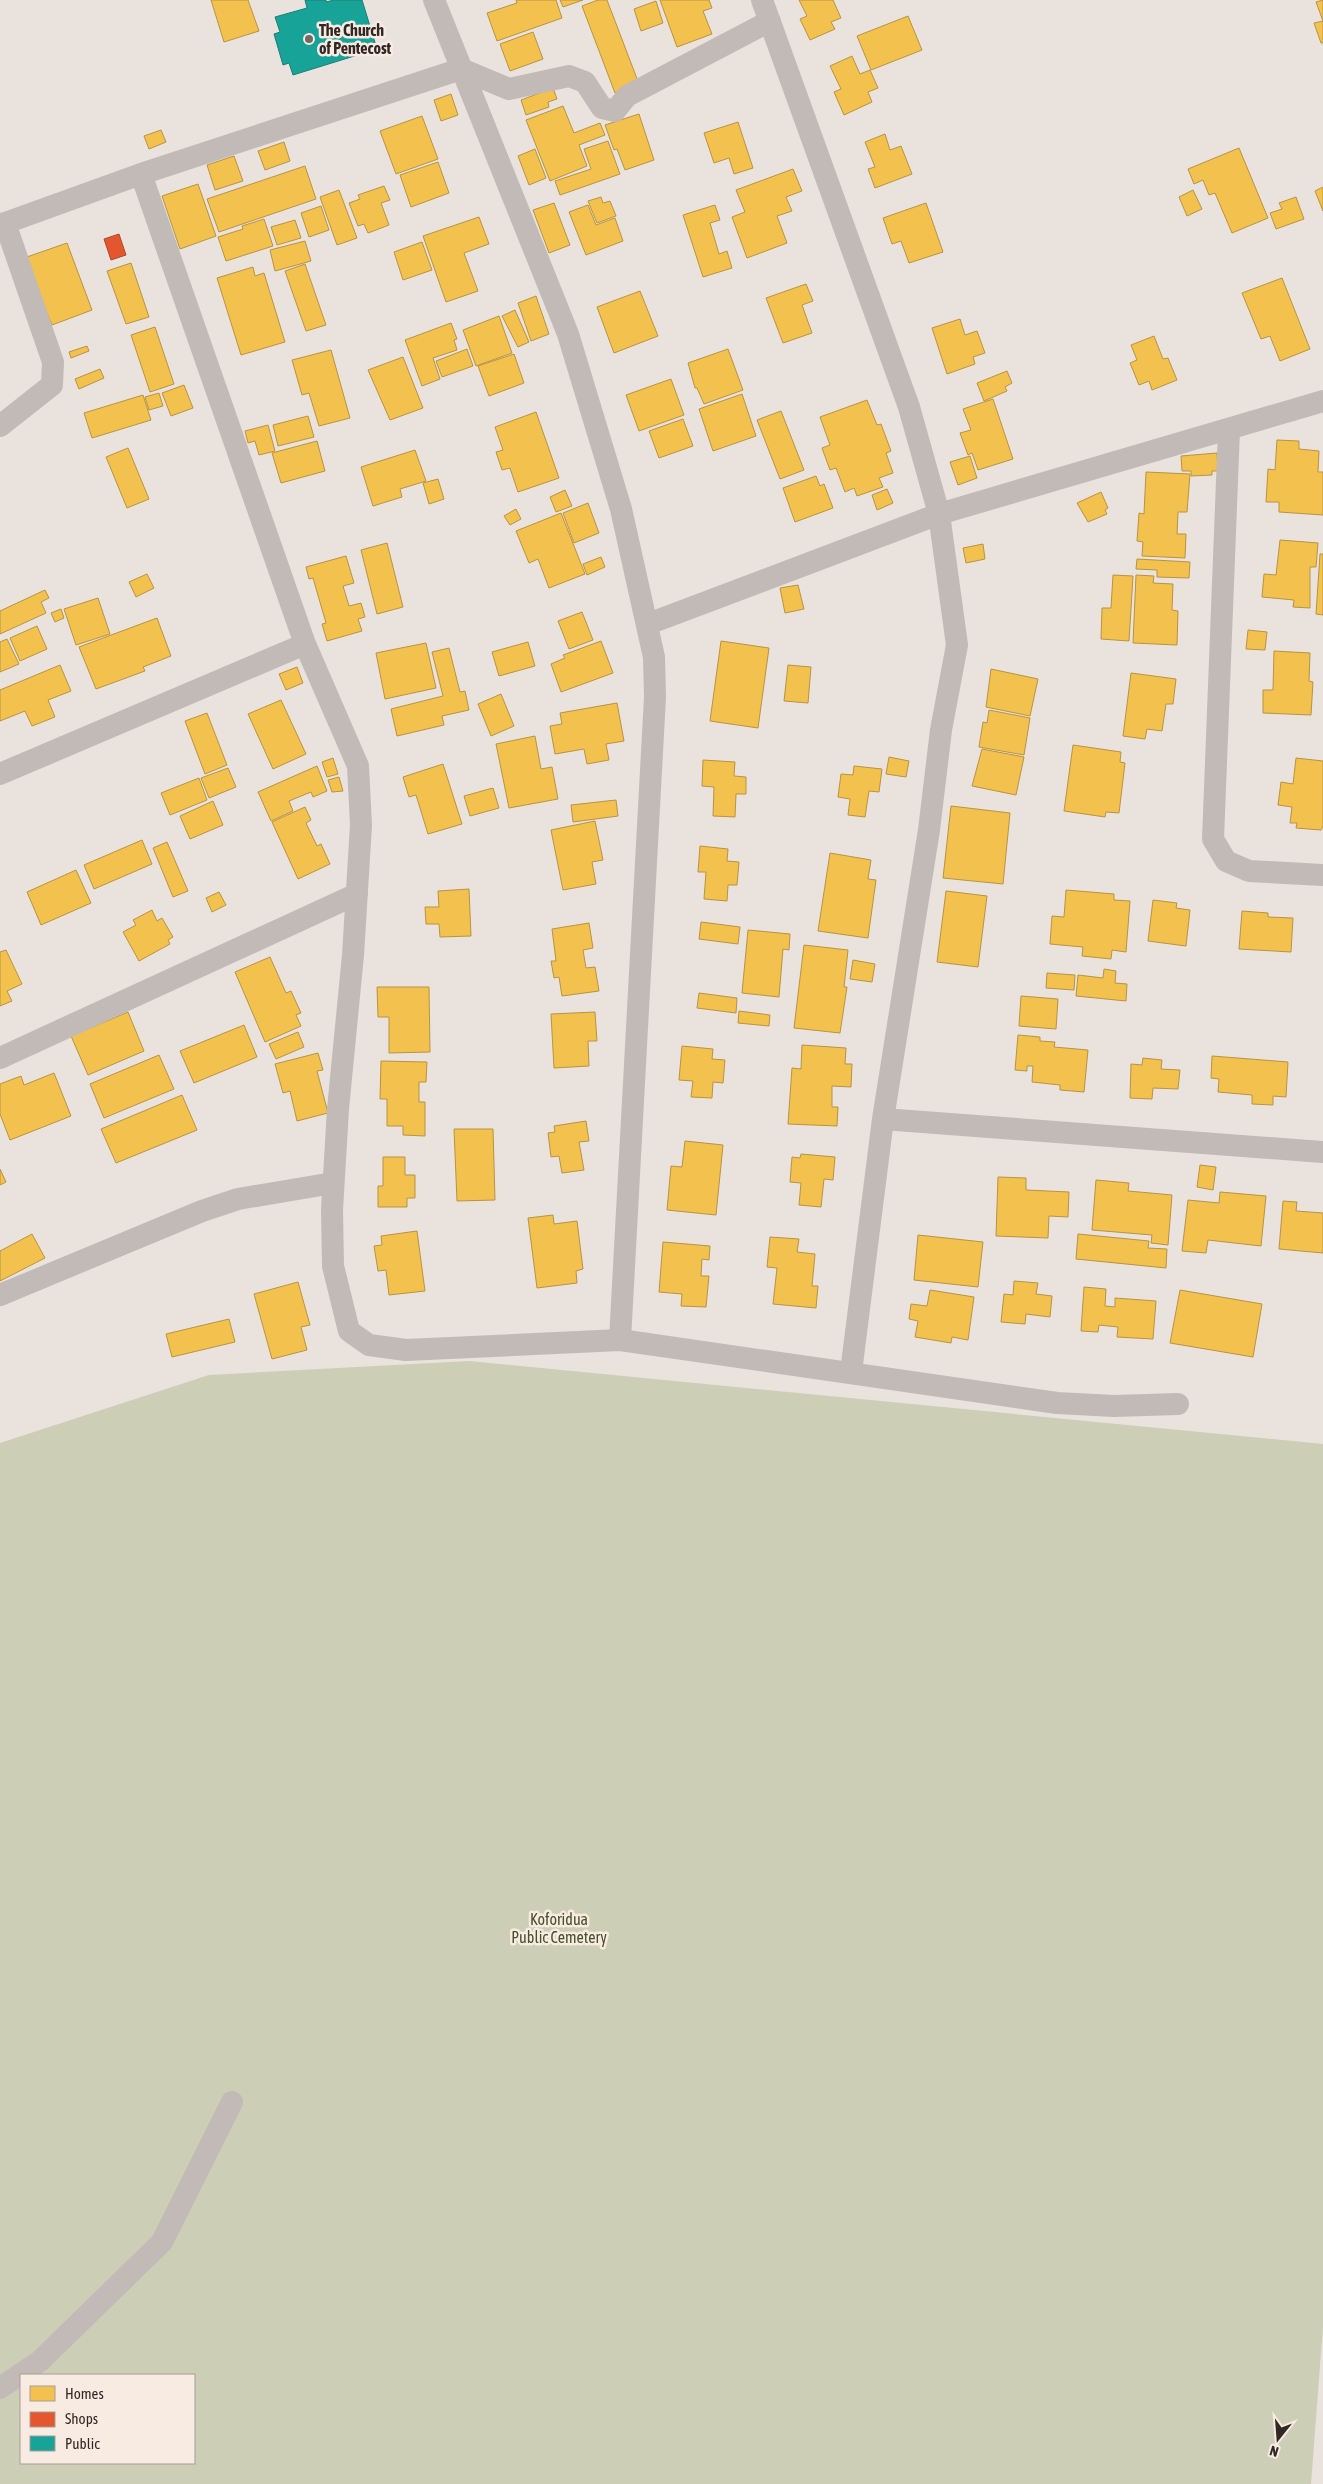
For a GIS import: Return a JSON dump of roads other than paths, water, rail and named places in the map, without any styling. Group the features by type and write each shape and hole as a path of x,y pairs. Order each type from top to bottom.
{"street":[{"path":"434,0 568,334 621,510 654,657 654,697 620,1340"},
{"path":"762,0 909,407 940,514 957,645 941,730 929,830 883,1118 851,1372"},
{"path":"0,426 52,385 53,362 2,224 141,174 461,69 509,89 569,76 585,82 602,108 615,111 627,96 770,21"},
{"path":"141,174 305,644 358,766 361,825 354,955 338,1109 333,1183 333,1266 349,1331 369,1345 406,1350 620,1340 1057,1403 1114,1406 1178,1404"},
{"path":"648,624 940,514 1323,401"},
{"path":"1229,430 1213,839 1226,861 1249,871 1323,875"},
{"path":"0,774 305,644"},
{"path":"0,1058 357,894"},
{"path":"883,1118 1323,1152"},
{"path":"0,1295 202,1211 238,1199 333,1183"},
{"path":"21,2374 40,2361 162,2242 232,2102"},
{"path":"0,2388 20,2374"}],"place":[{"name":"The Church of Pentecost","path":"309,39"}],"park label":[{"name":"Koforidua Public Cemetery","path":"559,1928"}]}
